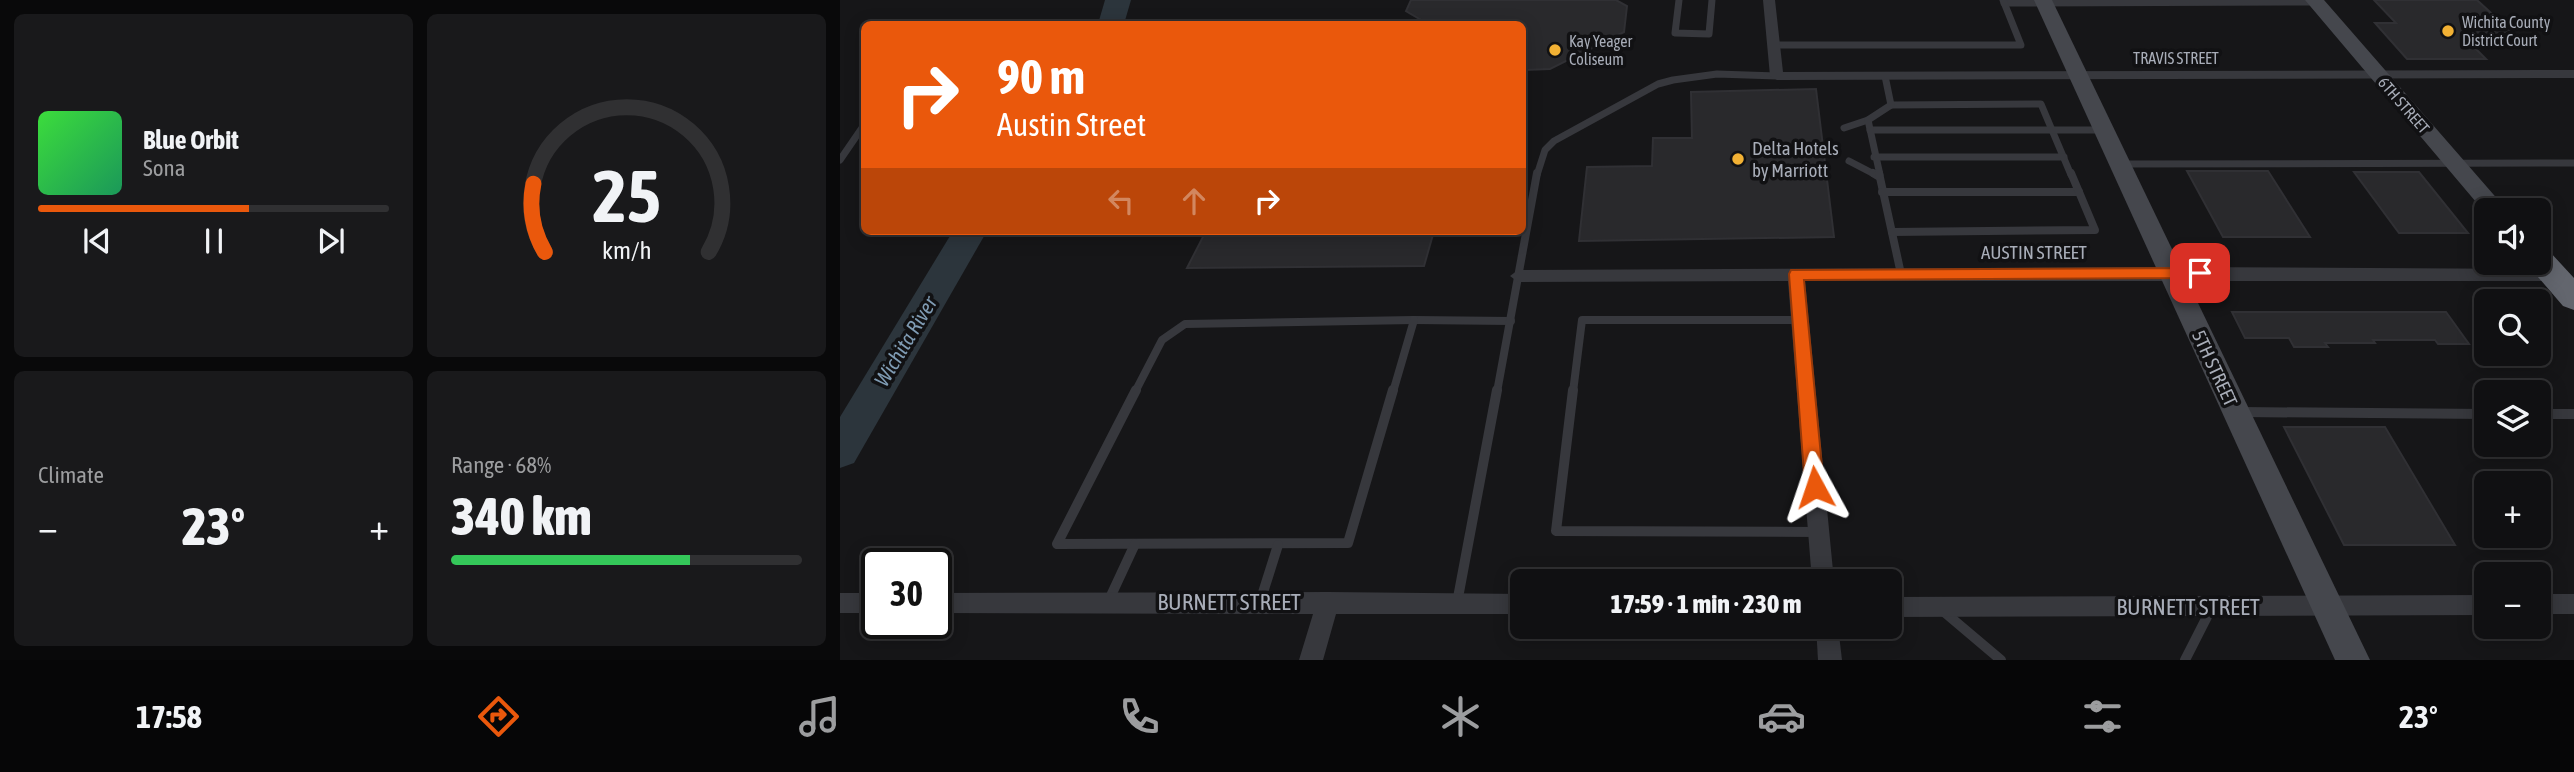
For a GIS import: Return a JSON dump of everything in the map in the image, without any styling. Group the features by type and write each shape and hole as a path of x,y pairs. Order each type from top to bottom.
{"main road":[{"name":"5TH STREET","path":"2044,1 2353,660"},
{"name":"6TH STREET","path":"2315,1 2485,198"},
{"path":"2555,274 2574,307"}],"street":[{"path":"1769,0 1777,76"},
{"name":"TRAVIS STREET","path":"1777,76 2574,74"},
{"path":"1796,274 1822,569"},
{"name":"AUSTIN STREET","path":"1518,276 2555,274"},
{"path":"1311,660 1328,602"},
{"path":"840,603 861,603"},
{"name":"BURNETT STREET","path":"952,603 1510,604"},
{"path":"2551,604 2574,604"},
{"name":"BURNETT STREET","path":"1902,607 2474,605"},
{"path":"1828,639 1830,660"}],"lane":[{"path":"1679,0 1675,33 1709,34 1712,0"},
{"path":"1774,45 2021,45 2003,1 2315,1"},
{"path":"1526,234 1539,165 1545,150 1554,141 1658,84 1674,78 1709,74 1777,76"},
{"path":"1885,76 1891,105"},
{"path":"1844,128 1868,120 1891,105 2041,104 2095,230 1892,232"},
{"path":"1868,120 1901,274"},
{"path":"840,160 861,129"},
{"path":"1870,130 2104,130"},
{"path":"1874,157 2064,158"},
{"path":"1849,162 1878,176"},
{"path":"2120,164 2574,163"},
{"path":"1882,192 2079,192"},
{"path":"1457,603 1526,235"},
{"path":"1415,320 1348,543 1057,544 1162,340 1185,324 1415,320 1511,321"},
{"path":"1800,320 1582,320 1556,531 1818,532"},
{"path":"2236,412 2474,414"},
{"path":"2551,414 2574,414"},
{"path":"1108,602 1135,544"},
{"path":"1260,602 1278,545"},
{"path":"1939,607 2001,660"},
{"path":"2185,660 2212,607"}],"building":[{"name":"Kay Yeager Coliseum","path":"1411,0 1616,0 1627,6 1624,32 1550,69 1526,70 1526,21 1423,21 1406,11"},
{"name":"Wichita County District Court","path":"2374,0 2477,0 2515,35 2462,35 2486,59 2407,59 2375,23 2396,23"},
{"name":"Delta Hotels by Marriott","path":"1816,89 1834,237 1579,241 1587,167 1652,166 1653,138 1692,138 1691,92"},
{"path":"2187,171 2268,171 2310,237 2223,237"},
{"path":"2354,172 2419,172 2468,233 2399,233"},
{"path":"1204,235 1433,235 1424,266 1187,268"},
{"path":"2232,312 2446,312 2469,344 2438,344 2435,340 2373,340 2375,343 2325,343 2328,347 2294,347 2289,338 2245,338"},
{"path":"2284,427 2385,427 2455,545 2344,545"}],"waterway":[{"name":"Wichita River","path":"1112,21 1118,0"},
{"name":"Wichita River","path":"840,451 888,374 968,235"}],"place":[{"name":"Wichita County District Court","path":"2448,31"},
{"name":"Kay Yeager Coliseum","path":"1555,50"},
{"name":"Delta Hotels by Marriott","path":"1738,159"}],"route":[{"path":"1815,487 1796,274 2200,273"}]}
